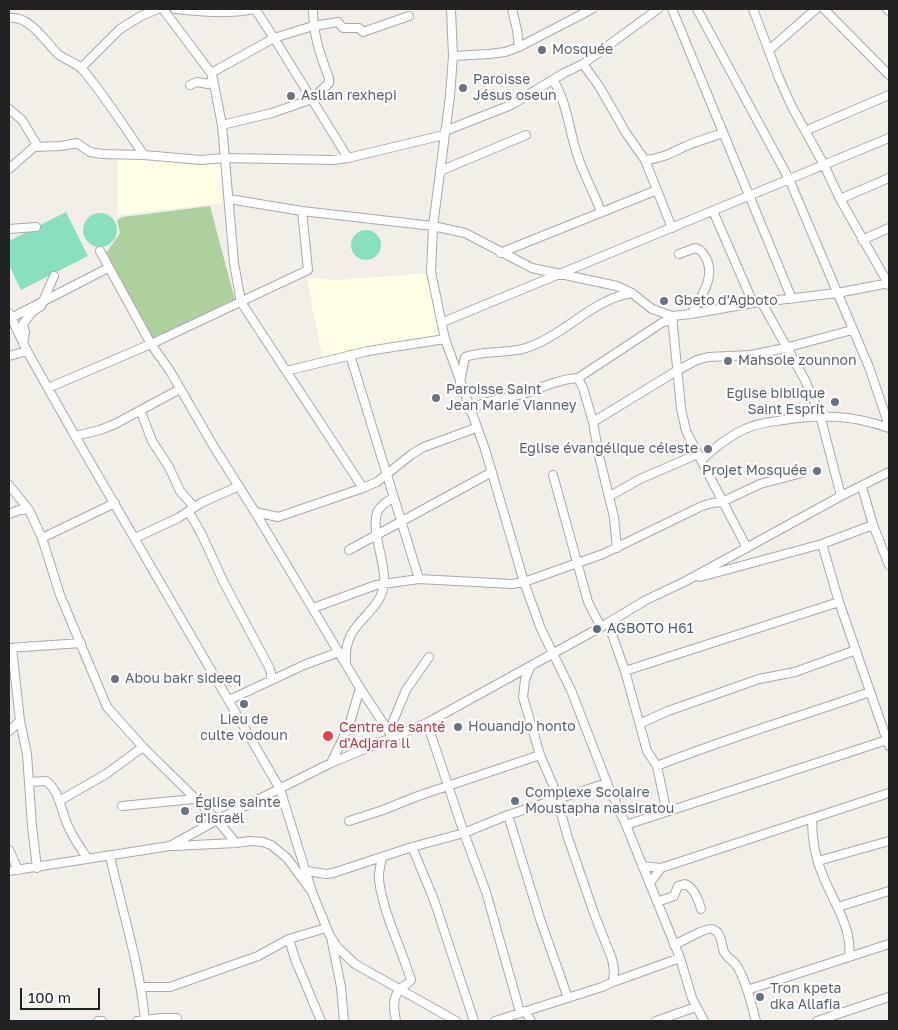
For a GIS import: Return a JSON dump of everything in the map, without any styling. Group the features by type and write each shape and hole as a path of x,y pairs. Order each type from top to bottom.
{"street":[{"path":"81,68 120,29 141,16 158,9"},
{"path":"163,9 212,76 222,125 234,262 241,302 363,488"},
{"path":"176,9 230,12 254,9 348,158"},
{"path":"222,125 272,113 312,99 329,83 329,78 318,52 313,26 313,9"},
{"path":"451,9 453,56 450,96 433,226 431,272 445,339 492,472 524,582 541,629 571,690 607,782 658,902 696,1006 704,1021"},
{"path":"512,9 519,47"},
{"path":"453,56 505,52 519,47 592,9"},
{"path":"9,168 34,147 61,146 77,143 90,152 102,154 144,155 201,160 224,158 333,160 348,158 444,133 511,104 564,72 583,64 658,9"},
{"path":"672,9 792,300"},
{"path":"697,9 789,180 869,367 889,427"},
{"path":"470,410 482,403 528,392 569,378 578,378 663,322 673,318 753,303 792,300 889,284 862,240 805,132 779,78 754,9"},
{"path":"769,50 816,9"},
{"path":"824,9 889,76"},
{"path":"190,84 197,82 208,84 212,76 274,38 313,26 338,22 343,28 359,28 363,32 409,16"},
{"path":"9,18 20,20 32,27 46,39 59,55 81,68 144,155"},
{"path":"583,64 599,86 626,133 645,160 672,228"},
{"path":"553,80 563,100 577,156 601,212"},
{"path":"805,132 889,96"},
{"path":"9,108 22,120 36,145 34,147"},
{"path":"645,160 667,156 684,147 723,133"},
{"path":"440,171 526,135"},
{"path":"442,322 889,138"},
{"path":"840,199 889,178"},
{"path":"500,252 657,190"},
{"path":"228,199 302,211 433,226 465,233 532,268 617,286 632,293 652,309 673,318"},
{"path":"48,388 151,344 308,270 302,211"},
{"path":"713,211 753,303"},
{"path":"9,229 36,227"},
{"path":"862,240 889,228"},
{"path":"679,254 695,248 700,250 707,260 710,270 709,279 691,314"},
{"path":"100,251 151,344 255,512 360,688 391,735"},
{"path":"108,268 43,301 10,315 27,351 75,436 280,788 312,892 330,936 338,948 355,964 456,1021"},
{"path":"23,343 24,324 32,312 41,306 54,276"},
{"path":"460,382 465,357 497,351 525,349 615,297 632,293"},
{"path":"762,303 785,348 805,380 820,415 841,496"},
{"path":"673,318 684,424 699,457 747,548"},
{"path":"593,422 697,360 708,357 751,355 852,330"},
{"path":"286,371 350,355 445,339"},
{"path":"9,356 27,351"},
{"path":"350,355 419,579"},
{"path":"578,378 583,388 593,422 599,456 610,496 617,548"},
{"path":"75,436 108,427 141,412 180,389"},
{"path":"141,412 152,441 169,467 224,583 269,667 271,680"},
{"path":"610,496 640,479 699,457 745,429 761,423 820,415 845,417 889,427"},
{"path":"255,512 278,517 363,488 377,482 412,454 424,447 476,428"},
{"path":"349,550 378,536 492,472"},
{"path":"170,846 217,820 331,763 391,735 427,723 530,667 646,600 686,581 841,496 889,472"},
{"path":"313,608 384,583 419,579 512,584 524,582 617,548 712,502 722,502 760,484 802,473"},
{"path":"553,475 588,602 604,625 625,671 641,723 647,751 657,766 665,804 662,813"},
{"path":"9,485 29,510 42,538 60,596 107,707 143,747 217,820 236,843"},
{"path":"135,538 239,486"},
{"path":"862,486 873,525 889,565"},
{"path":"347,665 346,644 352,633 379,598 384,583 384,570 377,541 376,522 378,510 394,497"},
{"path":"42,538 115,503"},
{"path":"9,514 19,510 29,510"},
{"path":"686,581 822,544 873,525"},
{"path":"626,825 888,743 839,602 822,544"},
{"path":"625,671 839,602"},
{"path":"37,868 32,826 28,754 20,721 10,648 81,643"},
{"path":"641,723 668,711 759,679 790,673 856,650"},
{"path":"229,700 304,665 339,652"},
{"path":"391,735 406,690 429,657"},
{"path":"530,667 525,680 523,697 540,755 553,785 568,838 612,959 614,970 613,982"},
{"path":"331,763 349,726 360,688"},
{"path":"657,766 707,746 870,692"},
{"path":"9,731 20,721"},
{"path":"427,723 486,892 523,1012 531,1021"},
{"path":"59,801 106,774 143,747"},
{"path":"348,821 540,755"},
{"path":"30,782 46,781 50,784 59,801 68,828 88,860"},
{"path":"307,871 330,874 412,847 464,833 508,815 607,782"},
{"path":"642,866 661,868 889,793"},
{"path":"122,806 194,799"},
{"path":"508,815 540,919 568,998"},
{"path":"812,819 813,839 818,861 822,875 838,907 850,945 849,957"},
{"path":"9,871 170,846 250,841 264,842 287,858 312,892"},
{"path":"818,861 889,841"},
{"path":"412,847 434,900 474,1021"},
{"path":"9,850 18,870"},
{"path":"110,856 141,987 145,1021"},
{"path":"382,857 379,878 383,899 404,954 411,980 399,989 394,1000 396,1021"},
{"path":"650,883 661,868"},
{"path":"658,902 674,896 678,886 685,884 696,895 701,909"},
{"path":"838,907 889,891"},
{"path":"141,987 170,987 258,956 289,939 326,928"},
{"path":"674,945 710,928 713,929 720,936 724,952 738,968 756,1021"},
{"path":"330,936 341,986 344,1021"},
{"path":"289,939 321,1021"},
{"path":"747,990 889,944"},
{"path":"850,945 859,954"},
{"path":"495,1021 568,998 680,958"},
{"path":"817,1021 889,997"},
{"path":"656,1021 696,1006"},
{"path":"137,1021 177,1018"}],"shaded area":[{"path":"118,158 221,164 223,203 118,215"},
{"path":"429,273 442,339 323,361 307,278 340,280"}],"green space":[{"path":"210,206 235,300 147,341 106,253 120,233 117,220 122,217"},
{"path":"66,212 88,256 21,290 9,265 9,241"},
{"path":"100,213 107,214 112,218 116,223 116,237 112,242 107,246 100,247 93,246 88,242 84,237 83,230 84,223 88,218 93,214"},
{"path":"366,230 377,234 381,245 377,256 366,260 355,256 351,245 355,234"}],"place":[{"name":"Mosquée","path":"542,50"},
{"name":"Paroisse Jésus oseun","path":"463,88"},
{"name":"Asllan rexhepi","path":"291,96"},
{"name":"Gbeto d'Agboto","path":"664,301"},
{"name":"Mahsole zounnon","path":"728,361"},
{"name":"Paroisse Saint Jean Marie Vianney","path":"436,398"},
{"name":"Eglise biblique Saint Esprit","path":"835,402"},
{"name":"Eglise évangélique céleste","path":"708,449"},
{"name":"Projet Mosquée","path":"817,471"},
{"name":"AGBOTO H61","path":"597,629"},
{"name":"Abou bakr sideeq","path":"115,679"},
{"name":"Lieu de culte vodoun","path":"244,704"},
{"name":"Houandjo honto","path":"458,727"},
{"name":"Centre de santé d'Adjarra ll","path":"328,736"},
{"name":"Complexe Scolaire Moustapha nassiratou","path":"515,801"},
{"name":"Église sainte d'Israël","path":"185,811"},
{"name":"Tron kpeta dka Allafia","path":"760,997"}]}
